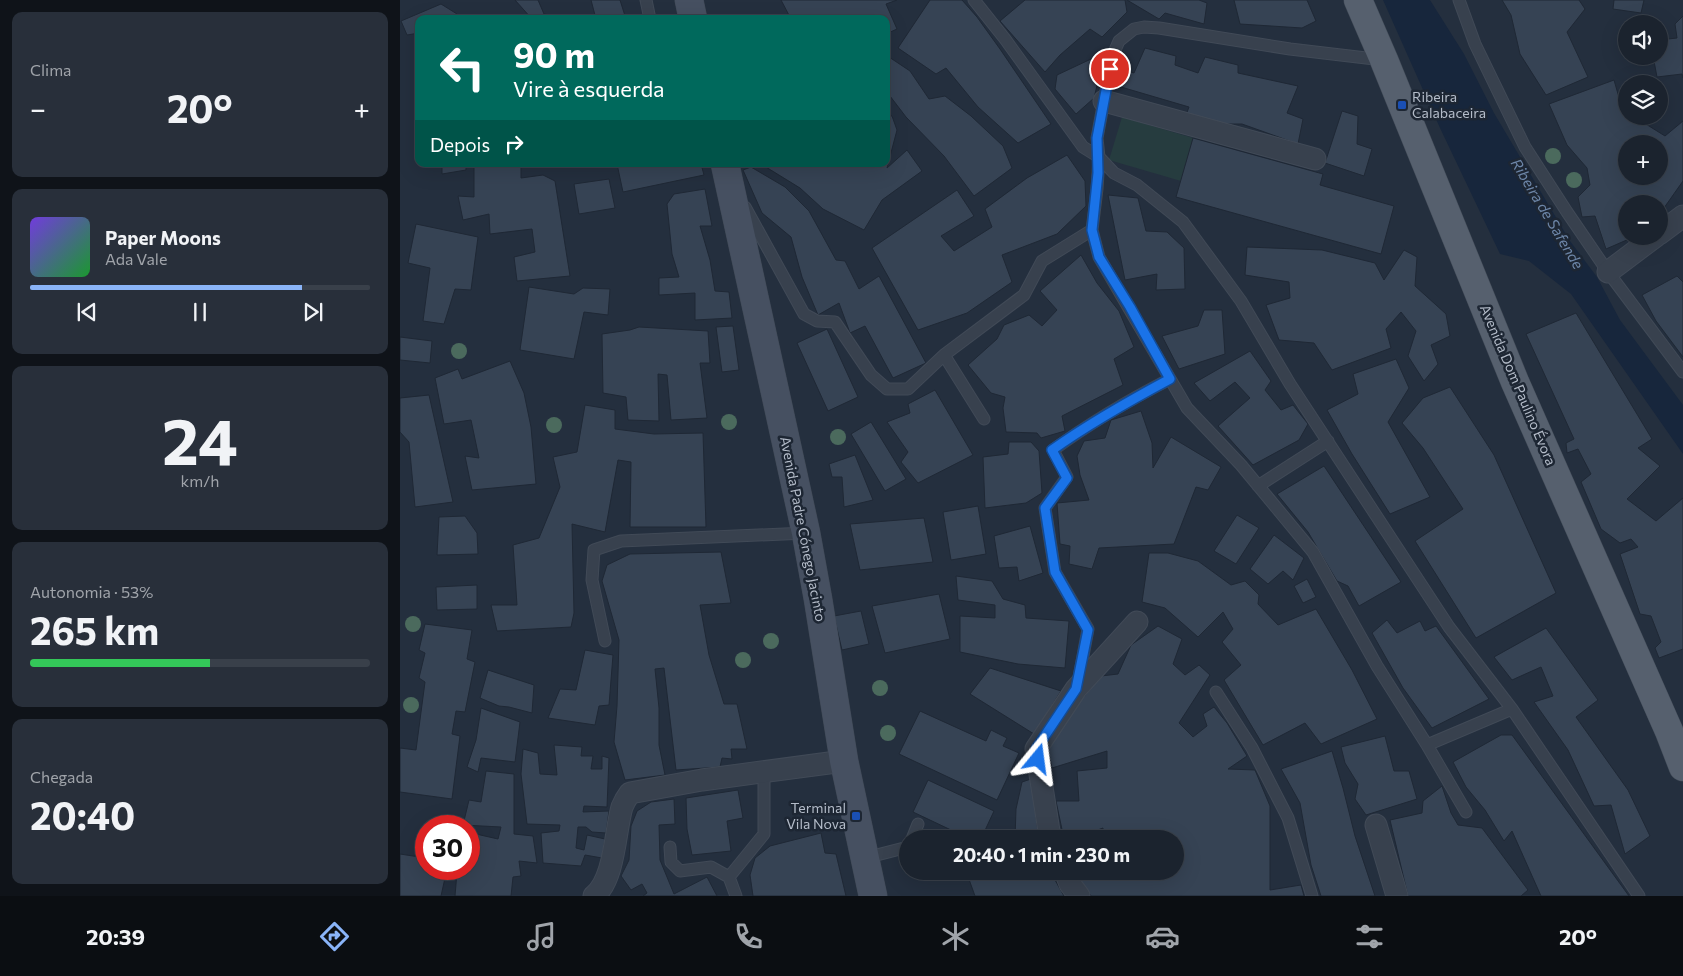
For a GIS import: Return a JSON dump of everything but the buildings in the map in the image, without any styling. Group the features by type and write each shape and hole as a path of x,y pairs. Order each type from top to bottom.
{"main road":[{"name":"Avenida Dom Paulino Évora","path":"1358,0 1515,382 1683,767"}],"street":[{"path":"689,0 692,15"},
{"path":"1104,101 1315,159"},
{"name":"Avenida Padre Cónego Jacinto","path":"726,169 806,533 844,761 873,896"},
{"path":"1668,227 1683,216"},
{"path":"1608,272 1644,245"},
{"path":"1049,830 1036,749 1076,689 1137,622"},
{"path":"594,896 606,878 615,848 623,805 630,793 844,761"},
{"path":"1376,825 1397,896"},
{"path":"1068,880 1079,896"}],"lane":[{"path":"646,0 649,15"},
{"path":"974,0 1005,39 1083,147 1099,157 1114,173 1137,185 1183,222 1241,301 1290,384 1449,627 1512,709 1640,896"},
{"path":"1459,0 1475,44 1525,147 1608,272 1683,372"},
{"path":"1384,60 1290,49 1144,27 1134,29 1126,34 1115,48 1097,138 1099,157 1092,230 1099,257 1130,307 1187,408 1258,486 1314,552 1377,666 1428,745 1466,812"},
{"path":"726,169 804,314 817,321 835,322 871,375 887,389 908,389 944,356 1024,296 1042,261 1092,230"},
{"path":"944,356 984,419"},
{"path":"1076,689 1088,630 1055,572 1045,508 1067,478 1052,450 1089,424 1170,379"},
{"path":"1258,486 1328,441"},
{"path":"605,641 592,580 594,550 621,541 806,533"},
{"path":"1216,692 1252,748 1288,818 1312,896"},
{"path":"1428,745 1512,709"},
{"path":"729,877 764,834 764,772"},
{"path":"916,830 918,824"},
{"path":"670,846 671,862 680,871 711,867 729,877 736,896"},
{"path":"865,858 899,850"}],"green space":[{"path":"1122,117 1193,138 1181,181 1109,160"}],"water":[{"name":"Ribeira de Safende","path":"1383,0 1430,0 1464,54 1494,113 1570,241 1597,277 1620,320 1683,405 1683,454 1571,294 1529,261 1500,254 1440,128"}],"place":[{"name":"Ribeira Calabaceira","path":"1402,105"},
{"name":"Terminal Vila Nova","path":"856,816"}],"route":[{"path":"1038,759 1036,749 1076,689 1088,630 1055,572 1045,508 1067,478 1052,450 1089,424 1170,379 1130,307 1099,257 1092,230 1099,157 1097,138 1110,69"}]}
